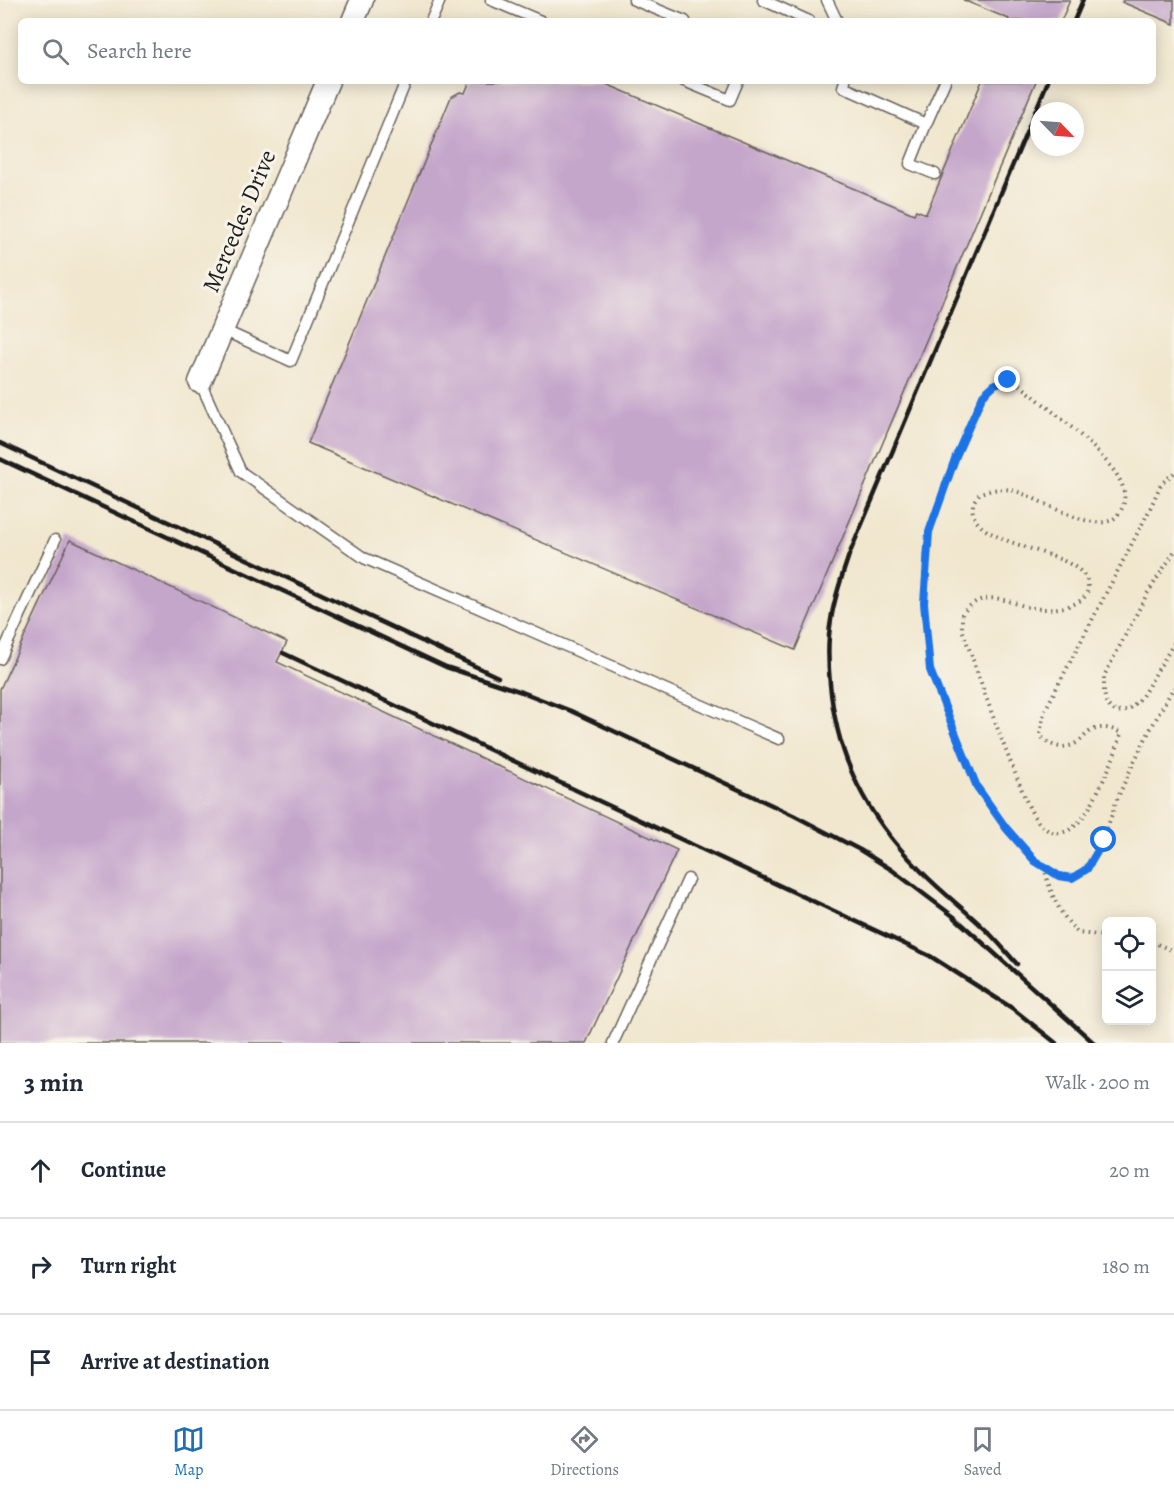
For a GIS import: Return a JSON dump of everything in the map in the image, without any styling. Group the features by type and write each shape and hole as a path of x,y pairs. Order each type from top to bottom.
{"street":[{"path":"354,18 362,0"},
{"name":"Mercedes Drive","path":"200,382 327,84"}],"lane":[{"path":"432,18 440,0"},
{"path":"491,0 535,18"},
{"path":"634,0 678,18"},
{"path":"763,0 802,18"},
{"path":"827,0 836,18"},
{"path":"223,330 291,361 405,84"},
{"path":"691,84 730,100 737,84"},
{"path":"844,84 843,87 926,124"},
{"path":"935,174 910,164 944,84"},
{"path":"200,382 241,472 364,558 779,739"},
{"path":"0,658 55,540"},
{"path":"613,1043 688,879"}],"path":[{"path":"1174,473 1161,484 1044,712 1040,735 1047,744 1066,748 1093,730 1111,728 1120,733 1116,754 1083,820 1070,830 1054,833 1041,825 1029,807 1008,758 962,629 962,614 970,605 985,599 1002,599 1034,609 1062,608 1086,596 1089,588 1086,578 1078,569 1061,560 992,534 979,526 974,515 973,504 980,493 991,489 1011,490 1089,522 1104,524 1114,520 1121,511 1124,489 1105,459 1020,385 1008,380 995,384 983,395 956,456 929,532 924,603 930,670 977,787 1006,828 1035,861 1059,876 1072,878 1087,869 1104,840 1118,796 1158,713 1174,687"},
{"path":"1174,552 1147,594 1104,676 1107,705 1116,712 1127,711 1134,705 1141,698 1174,643"},
{"path":"1043,866 1050,892 1063,917 1078,933 1102,935"},
{"path":"1156,944 1174,951"}],"building":[{"path":"963,0 1070,0 1062,18 1007,18"},
{"path":"1123,0 1174,0 1174,24 1122,2"},
{"path":"469,84 606,84 914,214 916,210 926,214 981,84 1035,84 795,650 308,443 451,97 460,92 465,93"},
{"path":"70,540 287,642 277,662 677,850 586,1043 0,1043 0,689"}],"railway":[{"path":"1075,18 1083,0"},
{"path":"1017,964 989,933 936,886 900,849 869,807 847,761 839,737 830,684 828,644 838,587 849,555 1047,84"},
{"path":"0,443 498,677"},
{"path":"0,459 446,667 571,711 793,815 860,850 892,870 953,916 1094,1043"},
{"path":"283,653 930,956 1012,1008 1056,1043"}],"route":[{"path":"1008,380 995,384 983,395 956,456 929,532 924,603 930,670 977,787 1006,828 1035,861 1059,876 1072,878 1087,869 1104,840"}]}
